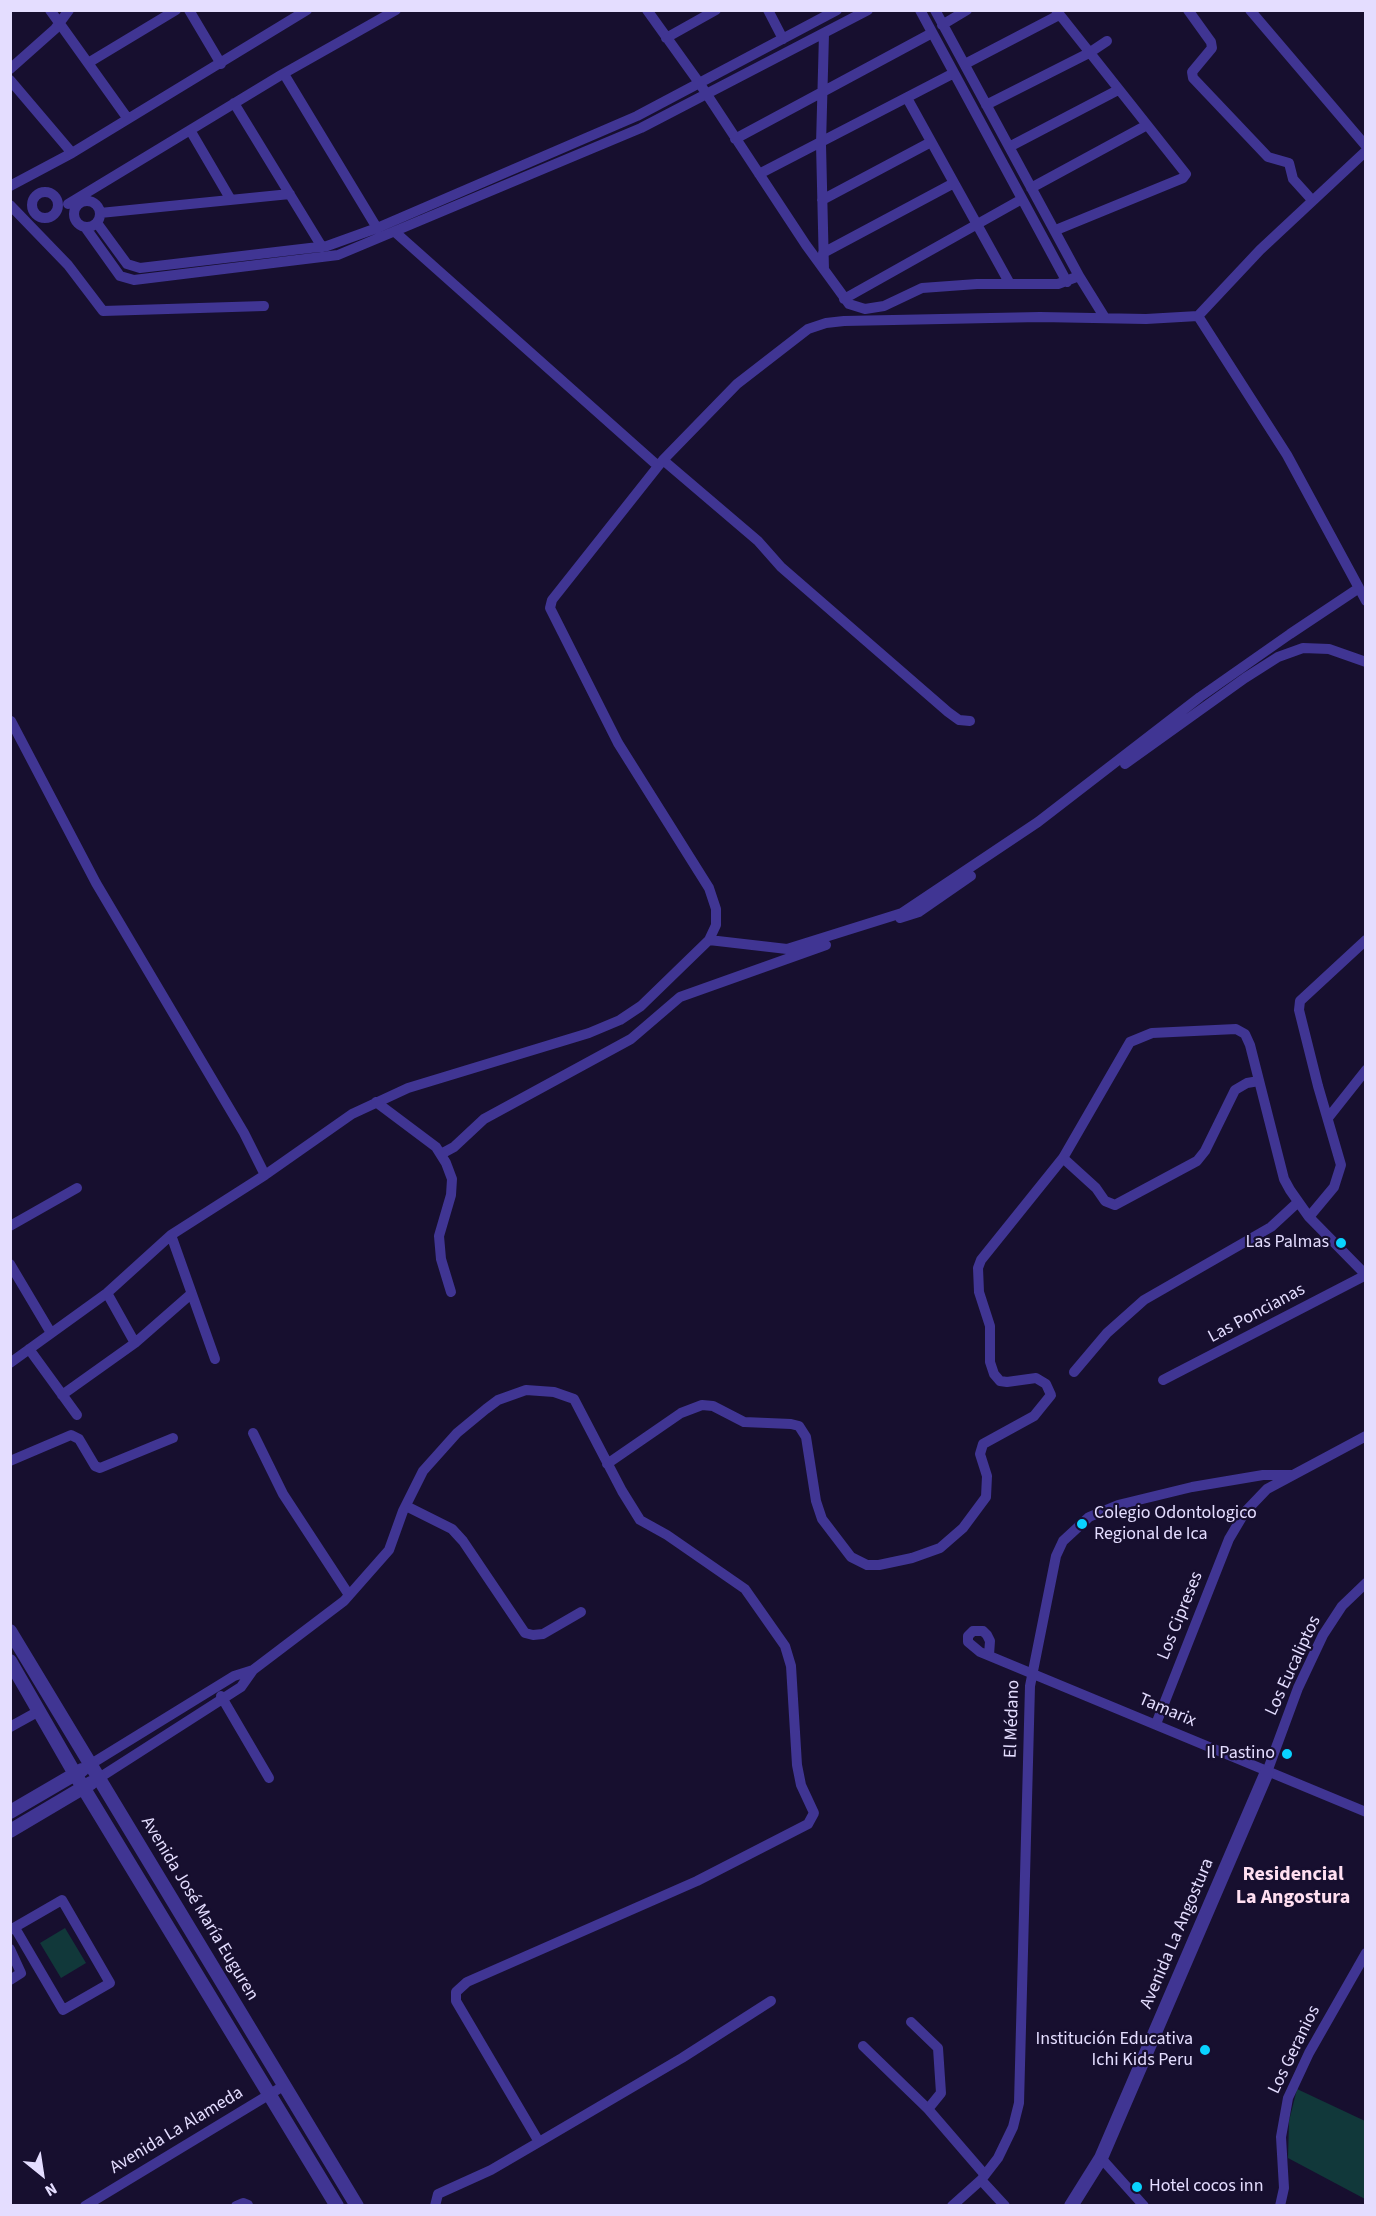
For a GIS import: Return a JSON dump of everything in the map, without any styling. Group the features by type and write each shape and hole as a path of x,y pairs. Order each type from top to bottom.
{"street":[{"path":"50,10 128,119"},
{"path":"10,69 55,29 69,10"},
{"path":"88,63 176,10"},
{"path":"189,10 221,64"},
{"path":"10,186 72,153 307,10"},
{"path":"32,205 39,216 47,218 190,130 396,10"},
{"path":"647,10 700,84 824,270 844,298 855,308 874,308 893,304 922,288 1058,284 1079,276"},
{"path":"666,38 716,10"},
{"path":"768,10 783,39"},
{"path":"68,204 90,202 98,206 98,218 127,264 140,268 322,247 377,228 637,116 837,10"},
{"path":"32,205 35,197 46,192 68,204 78,224 85,227 120,276 134,280 331,257 641,128 707,96 868,10"},
{"path":"920,10 1067,282"},
{"path":"935,10 1079,276 1105,318"},
{"path":"942,25 967,10"},
{"path":"1188,10 1209,39 1212,48 1192,72 1193,78 1268,157 1289,163 1293,179 1312,200"},
{"path":"1250,10 1365,146"},
{"path":"965,64 1057,13 1185,171 1185,177 1056,230"},
{"path":"735,139 932,33"},
{"path":"824,34 821,144 824,270"},
{"path":"986,105 1089,53 1107,41"},
{"path":"284,74 377,228"},
{"path":"759,174 954,74"},
{"path":"10,80 72,153"},
{"path":"1009,147 1118,90"},
{"path":"907,98 1010,284"},
{"path":"234,104 322,247"},
{"path":"1031,188 1147,125"},
{"path":"190,130 231,200"},
{"path":"822,200 931,142"},
{"path":"10,1363 107,1293 171,1235 265,1175 352,1114 408,1088 489,1061 606,1027 641,1006 709,940 716,926 716,909 709,888 618,743 550,608 552,600 661,463 737,384 793,339 826,323 1040,317 1198,316 1260,250 1365,151"},
{"path":"823,253 954,183"},
{"path":"85,227 98,218 231,200 290,195"},
{"path":"844,298 1022,199"},
{"path":"11,205 32,205"},
{"path":"11,205 68,265 103,310 264,306"},
{"path":"54,214 74,216"},
{"path":"395,232 661,463 758,541 781,567 948,712 959,720 970,721"},
{"path":"1198,316 1287,455 1365,601"},
{"path":"709,940 787,949 902,913 1022,834 1200,697 1359,588"},
{"path":"441,1154 454,1147 484,1119 631,1039 680,997 919,912 1235,684 1278,657 1303,648 1329,649 1365,662"},
{"path":"11,721 96,883 233,1114 265,1175"},
{"path":"1309,1217 1325,1200 1340,1173 1338,1153 1299,1010 1300,1001 1365,940"},
{"path":"607,1464 681,1413 702,1405 713,1406 744,1422 799,1426 806,1437 816,1501 822,1520 851,1557 867,1565 879,1565 912,1558 940,1548 963,1528 986,1497 987,1476 980,1454 983,1444 1034,1416 1051,1395 1042,1381 1036,1378 1007,1383 1000,1381 994,1374 990,1362 990,1326 979,1292 978,1268 985,1253 1063,1158 1120,1056 1130,1042 1140,1036 1163,1032 1236,1029 1245,1034 1250,1045 1284,1179 1297,1203 1365,1275"},
{"path":"1328,1118 1365,1070"},
{"path":"1063,1158 1105,1201 1115,1205 1197,1161 1205,1151 1235,1090 1247,1083 1259,1081"},
{"path":"376,1102 436,1147 452,1179 451,1195 440,1236 441,1259 451,1292"},
{"path":"10,1226 77,1188"},
{"path":"1074,1372 1107,1334 1144,1300 1271,1227 1297,1203"},
{"path":"171,1235 215,1359"},
{"path":"10,1264 15,1280 51,1333"},
{"name":"Las Poncianas","path":"1163,1380 1365,1275"},
{"path":"107,1293 135,1343"},
{"path":"62,1395 135,1343 191,1294"},
{"path":"29,1349 78,1415"},
{"path":"10,1812 234,1676 253,1670 311,1628 349,1595 389,1550 423,1471 458,1433 498,1400 526,1390 554,1392 574,1399 607,1464 640,1520 667,1534 736,1582 761,1610 785,1646 791,1666 797,1765 801,1785 814,1813 813,1820 697,1881 467,1982 456,1992 456,2001 539,2142"},
{"path":"252,1433 283,1494 349,1595"},
{"path":"10,1461 71,1435 79,1439 95,1466 100,1468 173,1438"},
{"name":"El Médano","path":"952,2205 986,2175 1013,2127 1020,2091 1031,1672 1056,1556 1063,1541 1078,1524 1118,1505 1192,1487 1263,1475 1292,1475 1365,1437"},
{"name":"Los Cipreses","path":"1156,1724 1238,1524 1245,1512 1267,1489 1292,1475"},
{"path":"406,1506 452,1529 463,1541 525,1633 543,1634 581,1612"},
{"name":"Los Eucaliptos","path":"1267,1772 1298,1688 1323,1635 1342,1606 1365,1583"},
{"name":"Avenida José María Euguren","path":"12,1638 91,1764 357,2205"},
{"name":"Tamarix","path":"989,1655 1365,1812"},
{"name":"Avenida José María Euguren","path":"10,1661 83,1788 337,2205"},
{"path":"10,1831 223,1700 242,1687 253,1670"},
{"path":"216,1689 269,1779"},
{"path":"10,1727 39,1711"},
{"name":"Avenida La Angostura","path":"1071,2205 1101,2158 1267,1772"},
{"path":"62,1900 110,1983 63,2010 13,1929 62,1900"},
{"path":"10,1949 21,1973 10,1980"},
{"name":"Los Geranios","path":"1280,2205 1284,2188 1281,2137 1288,2098 1309,2053 1365,1953"},
{"path":"435,2205 438,2194 491,2169 539,2142 682,2058 771,2001"},
{"path":"911,2022 938,2048 941,2093 928,2109"},
{"path":"863,2046 928,2109 986,2175 1005,2205"},
{"name":"Avenida La Alameda","path":"85,2205 285,2085"},
{"path":"1101,2158 1144,2205"},
{"path":"236,2205 243,2203 248,2205"}],"green space":[{"path":"65,1928 86,1963 61,1978 40,1943"},
{"path":"1297,2089 1365,2121 1365,2199 1288,2158 1289,2121"}],"place":[{"name":"Las Palmas","path":"1341,1243"},
{"name":"Colegio Odontologico Regional de Ica","path":"1082,1524"},
{"name":"Il Pastino","path":"1287,1754"},
{"name":"Institución Educativa Ichi Kids Peru","path":"1205,2050"},
{"name":"Hotel cocos inn","path":"1137,2187"}],"district":[{"name":"Residencial La Angostura","path":"1293,1888"}]}
